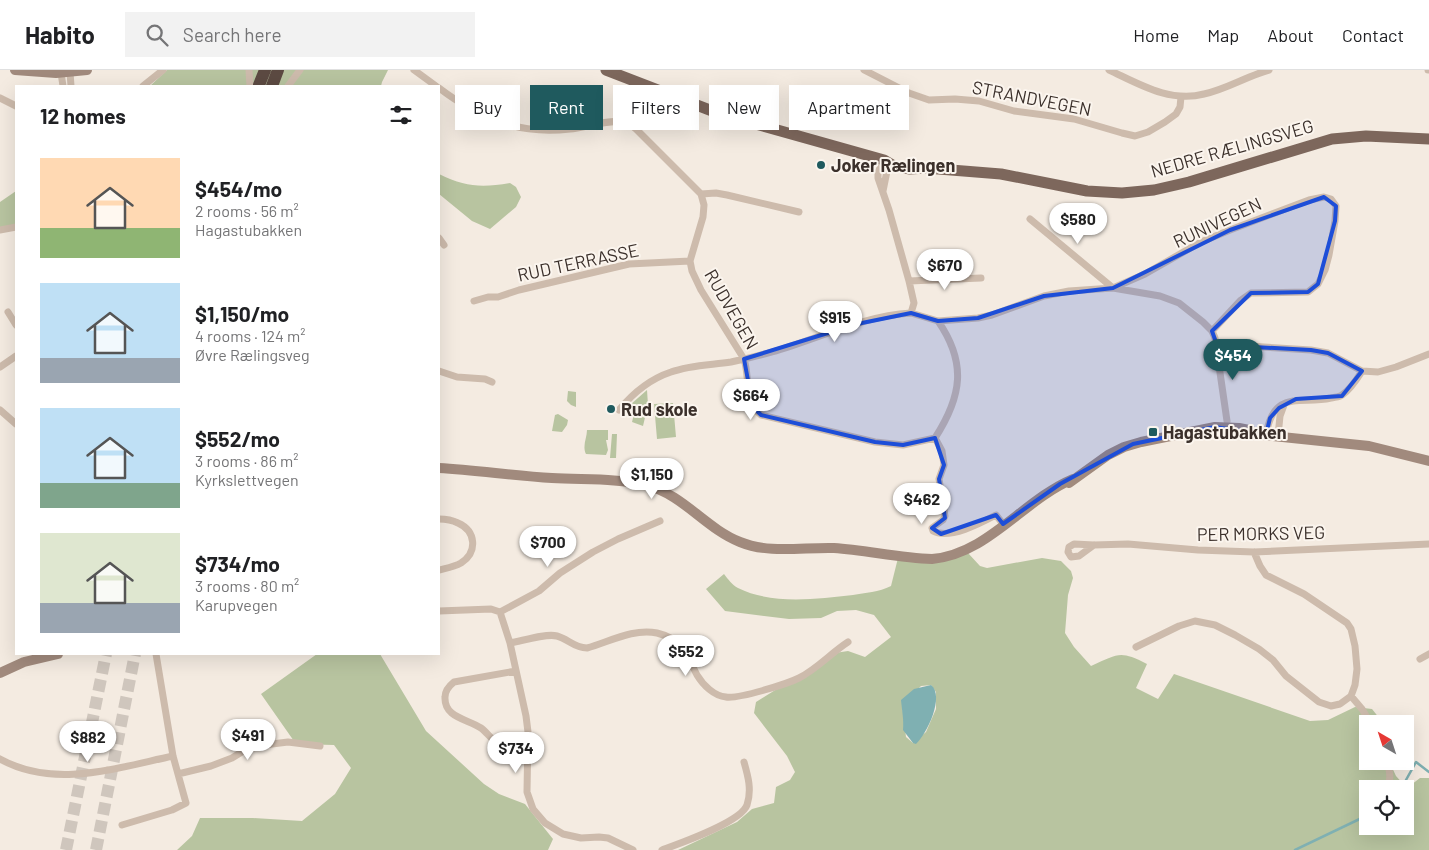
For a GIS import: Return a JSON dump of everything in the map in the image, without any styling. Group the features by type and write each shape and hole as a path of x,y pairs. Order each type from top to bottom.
{"highway":[{"path":"255,85 265,70"},
{"path":"272,85 278,70"}],"main road":[{"path":"15,70 65,73 88,70"},
{"name":"NEDRE RÆLINGSVEG","path":"606,70 720,114 884,160 888,164 900,168 926,168 1001,174 1082,190 1122,193 1154,190 1189,182 1332,139 1366,136 1429,139"},
{"path":"440,468 539,478 618,481 648,486 666,492 735,540 766,548 842,549 926,559 954,556 968,550 1025,509 1037,505 1064,488 1073,479 1108,455 1161,437 1201,430 1248,435 1262,434 1369,446 1429,461"},
{"path":"0,673 16,665 54,655"}],"street":[{"path":"144,85 163,70"},
{"path":"249,70 254,85"},
{"path":"289,85 300,70"},
{"path":"414,70 434,85"},
{"name":"STRANDVEGEN","path":"864,70 909,93 929,100 955,99 979,101 1014,111 1074,119 1135,136 1148,132 1176,114 1180,107 1181,97"},
{"path":"1109,70 1158,92 1181,97 1204,94 1269,70"},
{"path":"63,85 65,73"},
{"path":"65,73 71,85"},
{"path":"440,89 483,117 512,126 548,130 627,122 701,194 716,193 727,195 798,212"},
{"path":"0,98 15,106"},
{"path":"619,410 639,390 656,378 670,372 773,352 873,319 911,313 914,303 909,281 883,192 887,171 884,160"},
{"name":"RUDVEGEN","path":"701,194 704,205 703,217 690,260 692,272 701,290 744,359 747,366 752,407 760,415 875,442 903,445 935,438"},
{"name":"RUNIVEGEN","path":"911,313 938,321 985,316 1044,296 1069,291 1113,288 1144,274 1201,242 1230,230 1309,200 1324,197 1332,199 1336,206 1336,221 1325,270 1318,284 1308,292 1252,293 1241,300 1212,331"},
{"path":"1030,219 1113,288 1160,296 1179,304 1188,309 1212,331 1216,344 1227,421"},
{"path":"0,230 15,227"},
{"path":"440,239 444,245"},
{"name":"RUD TERRASSE","path":"474,301 488,297 498,297 518,290 629,264 690,260"},
{"path":"909,281 981,278"},
{"path":"8,312 15,323"},
{"path":"938,321 953,346 959,380 954,403 935,438 942,451 944,465 939,479 945,516 943,520 932,528 933,531 941,534 950,533 996,515 1004,524"},
{"path":"1216,344 1311,350 1328,353 1362,371 1378,372 1429,354"},
{"path":"0,367 15,357"},
{"path":"1262,434 1270,418 1284,404 1296,399 1325,399 1342,396 1356,382 1362,371"},
{"path":"440,373 457,377 485,379 492,382"},
{"path":"1278,436 1280,416 1284,404"},
{"path":"0,410 15,423"},
{"path":"440,519 458,522 472,537 474,544 472,551 462,563 440,570"},
{"path":"440,612 491,609 500,612 533,595 560,573 594,552 618,539 660,521"},
{"name":"PER MORKS VEG","path":"1094,545 1128,544 1198,550 1254,552 1429,544"},
{"path":"1136,647 1195,621 1215,625 1235,634 1273,660 1286,676 1318,702 1331,706 1340,704 1351,696 1357,669 1355,646 1351,629 1347,623 1304,594 1266,575 1254,552"},
{"path":"500,612 510,643 526,716 528,748 527,792 533,809 539,817 562,834 581,838 608,838 633,850"},
{"path":"510,643 549,635 556,636 580,648 587,648 632,634 642,632 658,633 677,642 688,656 702,683 719,696 728,698 770,688 800,677 848,642"},
{"path":"1420,659 1429,654"},
{"path":"122,825 172,810 186,802 173,756 156,655"},
{"path":"516,672 454,682 448,686 444,700 446,706 456,717 482,729 499,745 528,748"},
{"path":"1351,696 1366,715"},
{"path":"178,774 210,766 232,758 246,750 264,745 288,742 320,746"},
{"path":"0,759 24,769 73,775 91,774 173,756"},
{"path":"662,850 730,821 744,811 747,805 749,788 744,762"}],"highlighted area":[{"path":"1324,197 1336,206 1335,221 1318,284 1308,292 1251,293 1212,331 1217,345 1311,350 1328,353 1362,371 1342,396 1296,399 1279,408 1270,418 1266,435 1215,427 1133,444 1060,484 1003,524 996,515 941,534 932,528 945,518 939,479 944,465 935,438 903,445 875,442 761,415 753,407 744,359 857,324 911,313 938,321 978,318 1044,296 1113,288 1230,230"}],"green space":[{"path":"167,70 388,70 381,85 151,85"},
{"path":"440,174 466,184 490,186 510,183 516,187 521,197 516,207 490,229 472,221 440,195"},
{"path":"15,192 15,226 0,230 0,202"},
{"path":"647,390 648,405 643,426 632,422 635,410 628,408"},
{"path":"568,391 576,392 576,407 567,401"},
{"path":"673,403 676,437 657,439 654,404"},
{"path":"558,414 568,420 562,432 552,431 555,415"},
{"path":"587,430 608,430 608,440 606,440 608,450 606,455 586,454"},
{"path":"612,434 617,434 616,458 610,458"},
{"path":"968,553 980,566 987,568 1042,558 1061,561 1071,571 1073,578 1068,595 1065,633 1074,647 1091,666 1119,655 1124,655 1147,664 1136,688 1158,699 1174,674 1310,721 1328,720 1355,707 1372,709 1377,715 1359,715 1359,770 1393,770 1400,780 1359,780 1359,835 1414,835 1414,783 1420,778 1429,778 1429,850 678,850 737,822 752,809 774,803 776,787 790,780 795,772 787,756 754,713 756,702 835,653 848,651 865,657 891,637 874,615 856,610 837,611 821,618 789,619 725,611 706,589 724,574 738,588 765,597 780,599 824,598 877,591 891,586 899,554 913,558","holes":["931,685 936,692 936,709 926,732 913,743 906,737 902,704 921,686"]},
{"path":"316,655 381,655 426,731 484,784 499,794 525,804 553,839 548,850 177,850 192,836 200,818 253,818 302,821 335,794 351,768 334,745 296,744 261,694"}],"water":[{"path":"931,685 935,690 936,697 933,715 925,732 916,744 913,743 903,730 901,700 914,689"}],"waterway":[{"path":"1406,780 1416,762 1429,772"},
{"path":"1295,850 1359,819"}],"tunnel":[{"path":"66,850 106,655"},
{"path":"96,850 135,655"}],"place":[{"name":"Joker Rælingen","path":"821,165"},
{"name":"Rud skole","path":"611,409"},
{"name":"Hagastubakken","path":"1153,432"}]}
